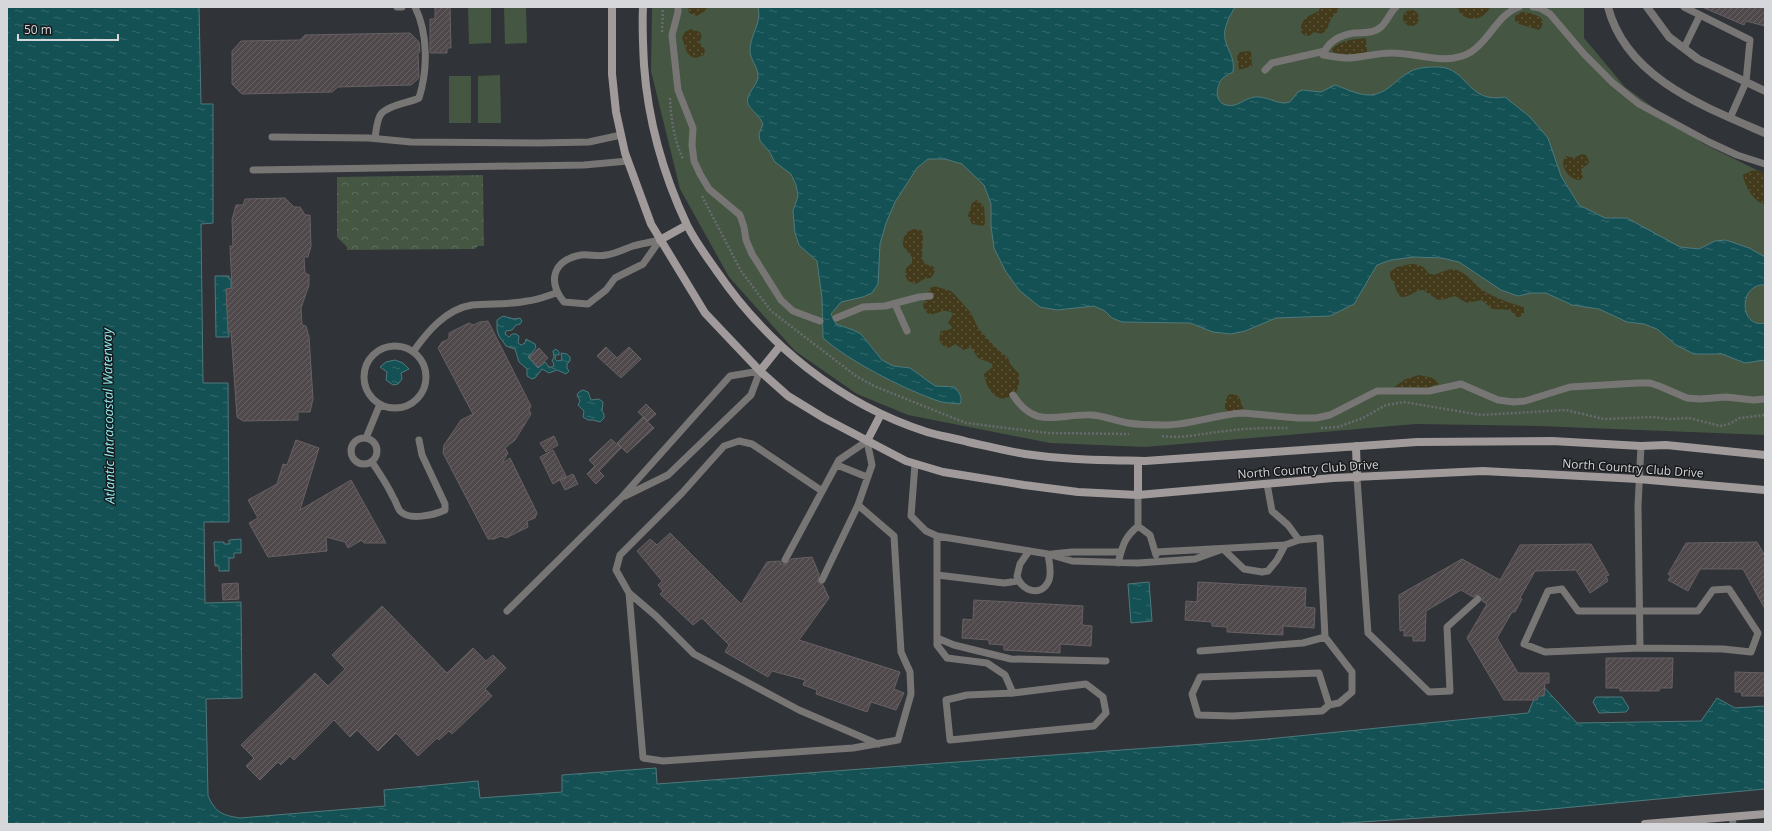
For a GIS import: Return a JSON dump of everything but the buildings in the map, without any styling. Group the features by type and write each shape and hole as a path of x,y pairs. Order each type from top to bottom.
{"street":[{"name":"North Country Club Drive","path":"612,7 612,74 616,112 628,162 651,224 705,312 760,372 788,396 824,418 906,461 943,472 1032,486 1078,492 1138,495 1267,484 1483,471 1638,479 1765,490"},
{"name":"North Country Club Drive","path":"643,7 643,48 646,84 652,124 658,150 687,225 700,248 742,306 780,346 822,379 855,401 881,414 928,432 1022,453 1106,461 1138,461 1417,442 1544,441 1641,446 1666,445 1765,455"},
{"path":"1608,7 1622,43 1646,69 1685,96 1765,133"},
{"path":"1647,7 1669,37 1698,59 1765,91"},
{"path":"660,240 687,225"},
{"path":"760,372 780,346"},
{"path":"864,439 881,414"},
{"path":"1356,446 1358,478"},
{"path":"1138,461 1138,495"},
{"path":"1644,824 1732,820 1765,814"}],"lane":[{"path":"397,7 402,7"},
{"path":"375,138 381,114 390,107 409,103 419,98 423,86 424,42 421,20 415,7"},
{"path":"678,7 672,35 673,49 677,70 678,90 693,128 692,145 694,161 697,168 710,189 740,215 744,226 746,240 752,254 781,300 793,311 809,319 820,321"},
{"path":"1396,7 1382,26 1371,32 1353,33 1337,39 1327,45 1323,55 1347,58 1389,52 1439,59 1456,58 1470,52 1475,48 1501,18 1519,7"},
{"path":"1533,7 1540,8 1550,14 1584,54 1613,83 1638,104 1709,142 1737,155 1765,164"},
{"path":"1684,7 1750,40 1746,82 1730,118"},
{"path":"1684,48 1700,15"},
{"path":"1265,70 1272,63 1325,50"},
{"path":"272,137 375,138 411,142 538,143 589,142 621,135"},
{"path":"253,170 557,166 628,162"},
{"path":"660,240 642,264 615,278 606,290 588,304 564,302 556,293 555,275 559,265 570,259 582,255 607,255 634,246 660,240"},
{"path":"413,352 423,338 435,326 458,309 471,306 527,302 556,293"},
{"path":"836,318 863,307 895,304 919,297 930,296"},
{"path":"895,304 907,331"},
{"path":"393,346 404,347 413,352 420,358 426,376 425,385 421,394 415,401 407,406 387,408 369,396 364,386 363,376 365,365 370,358 383,348 393,346"},
{"path":"621,498 668,475 750,395 760,372"},
{"path":"507,611 621,498 730,376 760,372"},
{"path":"1013,395 1020,407 1031,414 1044,419 1092,415 1128,423 1167,425 1194,423 1234,413 1316,418 1330,415 1377,391 1429,391 1460,384 1498,400 1514,402 1525,401 1570,387 1638,383 1650,383 1687,398 1700,399 1726,397 1753,400 1765,399"},
{"path":"366,438 380,404"},
{"path":"362,438 366,438 374,442 377,454 372,462 364,465 356,462 351,455 354,442 362,438"},
{"path":"785,560 839,460 864,439 872,465 858,505 822,580"},
{"path":"372,462 394,497 399,510 404,514 414,516 438,513 445,510 445,504 422,455 419,440"},
{"path":"822,491 752,444 739,442 724,446 682,493 620,555 616,570 629,593 656,616 694,654 799,710 878,744"},
{"path":"1640,648 1638,610 1638,479 1641,446"},
{"path":"915,464 911,516 926,531 937,536 1048,554 1072,561 1118,563 1157,562 1194,559 1223,549"},
{"path":"837,465 867,477"},
{"path":"1358,478 1368,632 1429,692 1450,691 1447,627 1478,599"},
{"path":"1267,484 1272,511 1288,525 1299,540"},
{"path":"1118,563 1127,536 1138,526 1138,495"},
{"path":"629,593 643,758 663,760 853,748 898,740 911,694 910,672 901,652 894,536 858,505"},
{"path":"1138,526 1150,535 1156,552 1157,562"},
{"path":"937,536 937,645 947,658 987,663 1005,675 1013,692"},
{"path":"1156,552 1285,545 1299,540 1320,538 1325,637 1352,672 1352,692 1339,703 1329,705 1322,711 1233,716 1198,714 1192,694 1200,677 1319,673 1329,705"},
{"path":"1223,549 1244,569 1262,572 1268,571 1273,566 1285,545"},
{"path":"1029,551 1017,570 1018,581 1022,586 1032,591 1046,585 1050,576 1048,554"},
{"path":"1048,554 1072,552 1121,552"},
{"path":"937,575 1004,583 1018,581"},
{"path":"1562,589 1578,611 1638,610 1698,611 1713,590 1729,589 1758,633 1751,652 1723,649 1640,648 1546,652 1524,644 1548,591 1562,589"},
{"path":"1200,652 1303,643 1325,637"},
{"path":"937,638 954,645 1011,659 1106,661"},
{"path":"1086,684 1103,697 1106,713 1094,726 950,740 946,700 967,695 1013,692 1086,684"}],"path":[{"path":"662,36 663,7"},
{"path":"669,91 671,120 679,151 686,164"},
{"path":"698,190 741,271 771,311 856,376 874,386 966,423 1048,433 1134,434"},
{"path":"1315,428 1338,427 1363,418 1386,405 1404,402 1481,416 1566,410 1604,418 1689,418 1720,426 1729,424 1740,418 1765,415"},
{"path":"1160,436 1173,438 1195,437 1226,431 1293,428"}],"green space":[{"path":"468,7 491,7 491,43 469,44"},
{"path":"504,7 526,7 527,43 505,44"},
{"path":"652,7 1584,7 1584,38 1625,87 1704,144 1765,174 1765,435 1539,426 1416,424 1145,447 1050,443 908,415 857,394 795,351 729,277 680,189 651,71"},
{"path":"500,75 501,123 478,123 478,76"},
{"path":"449,76 471,76 471,123 449,123"},
{"path":"483,175 484,246 478,246 475,249 347,250 347,247 337,237 337,177"}],"sand":[{"path":"688,7 708,7 697,16 689,13"},
{"path":"1320,7 1339,7 1324,32 1321,34 1314,32 1309,36 1304,35 1301,32 1302,24 1306,18 1319,11"},
{"path":"1457,7 1490,7 1483,16 1473,19 1463,16"},
{"path":"1411,10 1417,12 1419,18 1417,24 1411,26 1405,24 1403,18 1405,12"},
{"path":"1522,12 1531,13 1542,19 1542,26 1539,30 1519,24 1515,21 1515,16"},
{"path":"691,29 700,32 702,37 699,42 705,50 704,55 696,58 692,57 686,51 682,38 685,32"},
{"path":"1366,38 1367,52 1350,55 1333,52 1332,49 1339,44"},
{"path":"1240,52 1251,52 1252,66 1239,70 1237,55"},
{"path":"1582,154 1586,155 1589,161 1588,164 1581,169 1583,177 1580,180 1572,178 1564,168 1563,164 1566,156 1574,158"},
{"path":"1753,170 1765,172 1765,204 1753,197 1745,184 1743,175"},
{"path":"977,200 984,206 985,223 983,226 972,224 968,216 972,203"},
{"path":"914,229 921,230 923,233 922,259 925,264 933,266 935,271 931,278 924,279 916,284 908,281 905,275 906,268 912,263 912,257 903,246 905,235 908,231"},
{"path":"1411,264 1421,266 1428,273 1432,274 1449,269 1457,270 1465,274 1486,292 1501,300 1524,307 1524,313 1520,317 1517,317 1510,310 1492,309 1482,300 1467,303 1455,296 1438,300 1423,290 1401,297 1397,293 1394,282 1390,278 1390,272 1397,267"},
{"path":"934,286 951,291 971,313 978,328 995,347 1008,358 1011,365 1019,374 1019,384 1016,393 1008,398 1002,399 994,395 986,383 984,374 993,367 991,363 978,358 971,347 964,350 955,344 949,348 941,344 941,331 951,329 952,327 948,323 953,314 949,311 932,314 926,312 923,306 930,288"},
{"path":"1419,375 1433,378 1439,384 1427,388 1394,387 1406,379"},
{"path":"1228,395 1237,395 1240,398 1244,409 1225,413 1225,403"}],"water":[{"name":"Atlantic Intracoastal Waterway","path":"7,7 199,7 201,104 213,104 213,223 201,224 203,383 228,383 229,522 204,522 205,603 241,602 242,698 206,699 208,796 217,810 224,814 240,818 385,806 384,790 478,781 480,798 562,792 562,775 656,768 657,784 1258,740 1528,713 1541,684 1577,723 1701,721 1717,698 1735,708 1765,706 1765,789 1541,810 1332,824 7,824"},
{"path":"758,7 1235,7 1227,23 1225,31 1226,44 1233,62 1233,72 1222,79 1217,90 1219,101 1230,106 1255,97 1285,103 1290,102 1298,92 1302,90 1321,92 1335,85 1361,94 1376,94 1385,90 1406,74 1414,70 1430,67 1449,69 1456,73 1475,91 1492,98 1505,97 1530,117 1548,138 1561,176 1579,205 1605,218 1627,218 1680,247 1699,249 1715,241 1726,240 1749,248 1765,257 1765,285 1756,286 1750,291 1746,298 1745,306 1746,313 1750,319 1756,323 1765,323 1765,360 1745,363 1722,354 1694,354 1676,345 1657,329 1644,324 1627,322 1599,309 1572,305 1546,293 1531,293 1518,296 1501,290 1459,262 1442,258 1414,257 1391,260 1377,265 1354,304 1330,316 1276,318 1245,331 1231,334 1213,332 1190,323 1122,322 1112,318 1105,311 1094,306 1057,310 1040,307 1020,291 1006,272 994,248 991,226 991,204 984,185 962,164 945,159 928,159 917,168 895,202 886,223 880,244 878,284 872,293 863,297 841,302 831,314 836,324 861,334 882,360 893,366 910,368 935,386 955,387 961,399 960,404 946,403 936,400 875,373 847,356 823,338 822,298 817,261 799,245 795,233 793,211 798,196 796,185 791,174 775,162 769,151 760,141 759,134 763,124 747,101 749,94 758,78 750,49 759,18"},
{"path":"215,276 229,276 229,279 231,279 231,292 228,292 229,337 216,337"},
{"path":"503,316 514,319 520,318 522,321 520,324 516,325 512,330 506,331 505,334 509,337 512,334 519,336 518,343 521,345 525,343 526,339 535,344 536,348 528,357 538,368 545,362 549,367 553,367 553,351 556,349 559,352 559,355 556,355 555,359 557,361 562,360 561,353 567,354 570,357 570,361 567,364 569,371 566,374 557,370 549,373 542,369 535,378 532,379 527,376 527,369 519,362 515,349 506,346 499,336 497,330 497,320"},
{"path":"395,360 403,363 409,369 401,373 402,379 398,384 393,385 386,380 387,372 380,367 386,362"},
{"path":"583,390 588,392 591,400 599,399 603,402 602,411 604,418 600,422 588,420 583,417 584,411 578,405 580,401 577,395"},
{"path":"241,539 241,553 234,553 234,558 229,558 229,571 219,571 219,566 215,566 214,542 224,542 224,544 229,544 229,540"},
{"path":"1149,582 1152,621 1131,623 1128,584"},
{"path":"1596,697 1622,697 1629,708 1626,712 1599,713 1593,702"}]}
